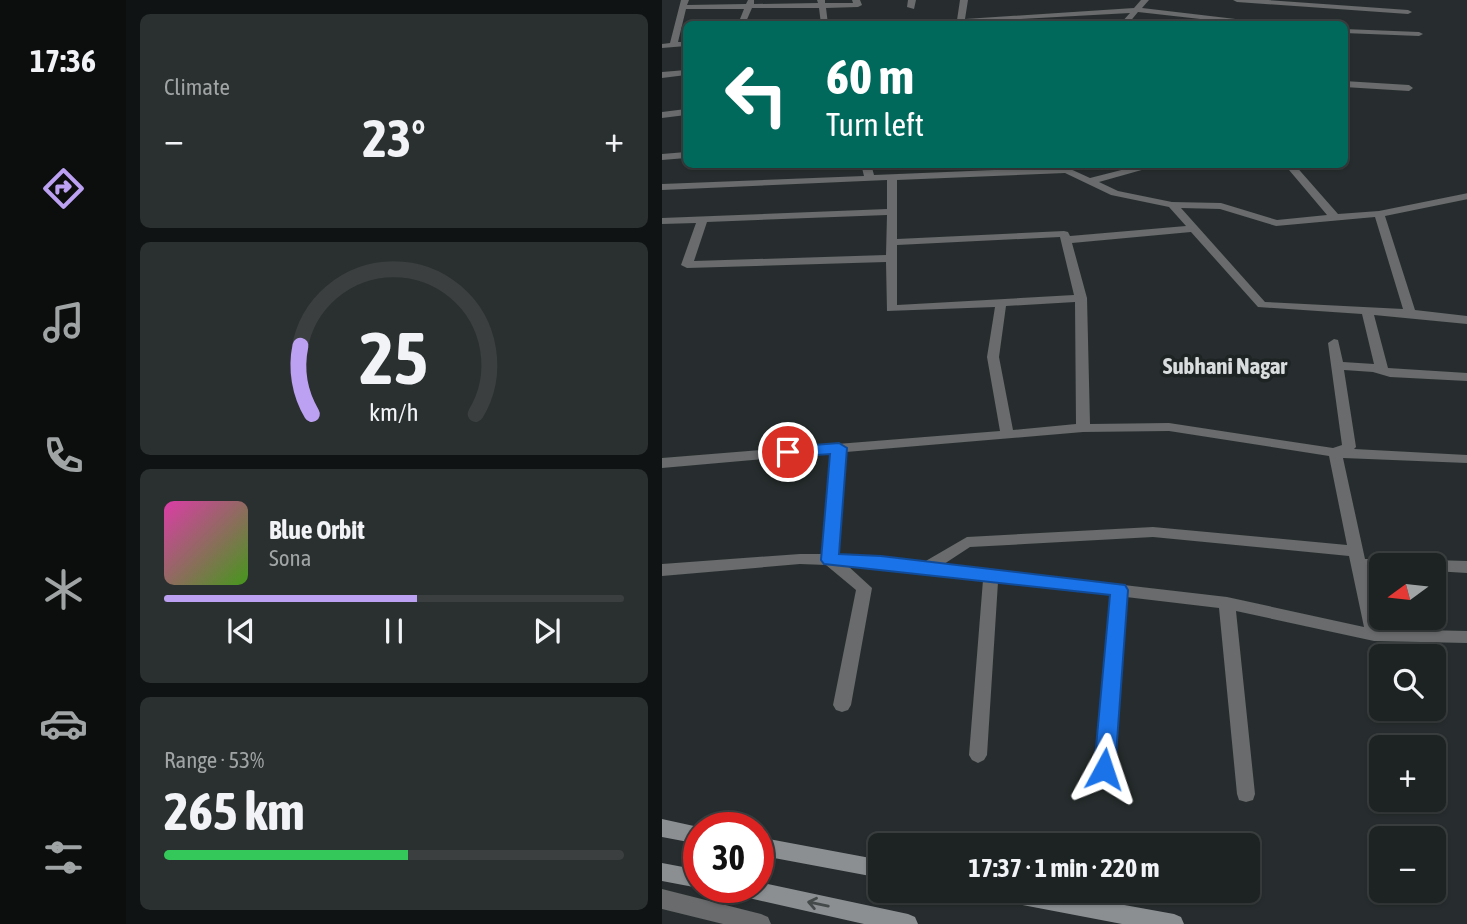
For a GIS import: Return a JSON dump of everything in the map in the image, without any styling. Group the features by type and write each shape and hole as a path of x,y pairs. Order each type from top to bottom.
{"main road":[{"path":"662,828 683,832"},
{"path":"774,849 868,867"},
{"path":"662,872 683,875"},
{"path":"774,894 908,924"},
{"path":"1061,903 1174,924"}],"street":[{"path":"673,45 684,3 858,5 856,0"},
{"path":"961,21 964,0"},
{"path":"1127,21 1145,0"},
{"path":"1237,0 1408,12"},
{"path":"743,21 750,3"},
{"path":"821,3 824,21"},
{"path":"976,21 1137,10 1234,21"},
{"path":"1348,31 1419,34"},
{"path":"662,46 683,44"},
{"path":"662,75 683,73"},
{"path":"1348,84 1409,88"},
{"path":"662,115 683,112"},
{"path":"662,157 683,155"},
{"path":"867,168 870,179"},
{"path":"662,187 892,178 1042,168"},
{"path":"1060,168 1115,193 1172,205 1221,206 1276,223 1379,214 1467,197"},
{"path":"1089,181 1143,168"},
{"path":"1292,168 1335,217"},
{"path":"892,178 891,309 1081,298"},
{"path":"1172,205 1262,305 1410,313 1468,320"},
{"path":"662,220 892,212"},
{"path":"1379,214 1410,313"},
{"path":"703,219 687,265 892,258"},
{"path":"1065,240 1193,229"},
{"path":"892,242 1064,234 1081,298 1083,428"},
{"path":"1000,303 993,357 1007,434"},
{"path":"1367,311 1382,370"},
{"path":"1334,344 1349,447 1335,453"},
{"path":"1338,366 1390,373 1468,377"},
{"path":"662,463 1083,428 1169,427 1335,453 1468,459"},
{"path":"830,560 839,448"},
{"path":"1335,453 1374,635"},
{"path":"926,568 967,542 1153,532 1369,559"},
{"path":"662,570 800,559 830,560 991,575 1227,603 1374,635 1468,637"},
{"path":"830,560 864,588 842,705"},
{"path":"1446,566 1468,566"},
{"path":"978,755 991,575"},
{"path":"1104,769 1119,590"},
{"path":"1227,603 1246,794"},
{"path":"662,899 761,924"}],"district":[{"name":"Subhani Nagar","path":"1225,366"}],"route":[{"path":"788,452 839,448 830,560 881,562 1119,590 1104,769"}]}
